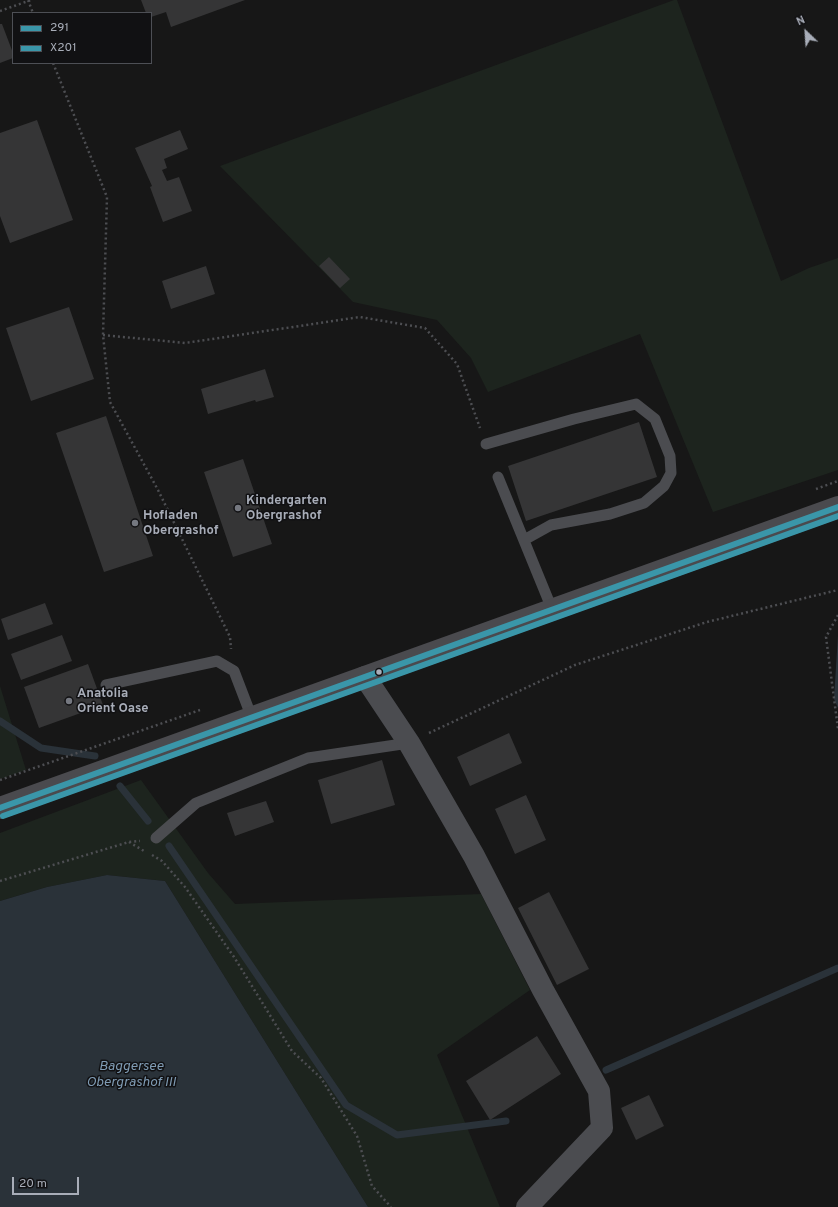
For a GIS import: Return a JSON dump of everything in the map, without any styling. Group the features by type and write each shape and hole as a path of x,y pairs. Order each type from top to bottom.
{"main road":[{"path":"0,808 838,507"}],"street":[{"path":"365,677 409,743 474,856 543,990 600,1092 602,1128 527,1207"}],"lane":[{"path":"486,444 574,419 636,404 655,419 670,456 671,473 664,486 644,503 610,514 550,525 524,540"},
{"path":"498,477 552,610"},
{"path":"106,685 217,661 234,670 252,718"},
{"path":"156,838 196,802 308,758 409,743"}],"path":[{"path":"0,11 32,0"},
{"path":"28,1 33,12"},
{"path":"53,64 107,197 103,335 110,402 158,490 230,637 234,670"},
{"path":"103,335 185,343 360,317 424,328 457,364 486,444"},
{"path":"409,743 575,665 706,622 838,590"},
{"path":"838,615 826,637 838,729"},
{"path":"0,881 129,842 156,838"},
{"path":"129,842 162,862 185,887 234,957 292,1051 321,1078 357,1136 372,1186 391,1207"}],"shaded area":[{"path":"677,0 781,281 809,268 838,258 838,470 713,512 640,334 488,392 471,358 437,320 353,302 220,166"},
{"path":"0,686 26,770 0,779"},
{"path":"141,780 208,873 235,904 481,894 530,990 437,1055 500,1207 368,1207 165,881 107,875 47,887 0,901 0,833"}],"water":[{"path":"838,635 838,708 834,699"},
{"name":"Baggersee Obergrashof III","path":"107,875 165,881 368,1207 0,1207 0,901 47,887"}],"building":[{"path":"141,0 245,0 171,27 166,12 152,17 152,12 146,12"},
{"path":"0,24 2,24 12,50 12,58 0,63"},
{"path":"37,120 73,220 10,243 0,216 0,133"},
{"path":"180,130 188,149 164,159 167,168 162,170 167,181 179,177 192,211 163,222 150,187 152,186 135,148"},
{"path":"329,257 350,279 340,288 319,266"},
{"path":"206,266 215,294 171,309 162,281"},
{"path":"69,307 94,379 31,401 6,328"},
{"path":"265,369 274,397 256,402 255,400 208,414 201,389"},
{"path":"106,416 153,556 104,572 56,433"},
{"path":"639,422 657,477 526,521 508,466"},
{"name":"Kindergarten Obergrashof","path":"243,459 272,544 233,557 204,472"},
{"path":"45,603 53,624 8,640 1,619"},
{"path":"62,635 72,661 21,680 11,654"},
{"path":"88,664 103,705 39,728 24,687"},
{"path":"509,733 522,763 470,786 457,757"},
{"path":"382,760 395,805 331,824 318,780"},
{"path":"526,795 546,840 515,854 495,809"},
{"path":"266,801 274,822 235,836 227,813"},
{"path":"549,892 589,969 557,985 518,908"},
{"path":"537,1036 561,1074 490,1120 466,1081"},
{"path":"649,1095 664,1126 636,1140 621,1108"}],"waterway":[{"path":"0,721 41,748 95,756"},
{"path":"120,786 148,821"},
{"path":"169,846 346,1105 397,1135 506,1121"},
{"path":"606,1070 838,968"}],"transit line":[{"name":"291","path":"0,808 838,507"},
{"name":"X201","path":"3,816 838,516"}],"place":[{"name":"Kindergarten Obergrashof","path":"238,508"},
{"name":"Hofladen Obergrashof","path":"135,523"},
{"name":"Anatolia Orient Oase","path":"69,701"}]}
